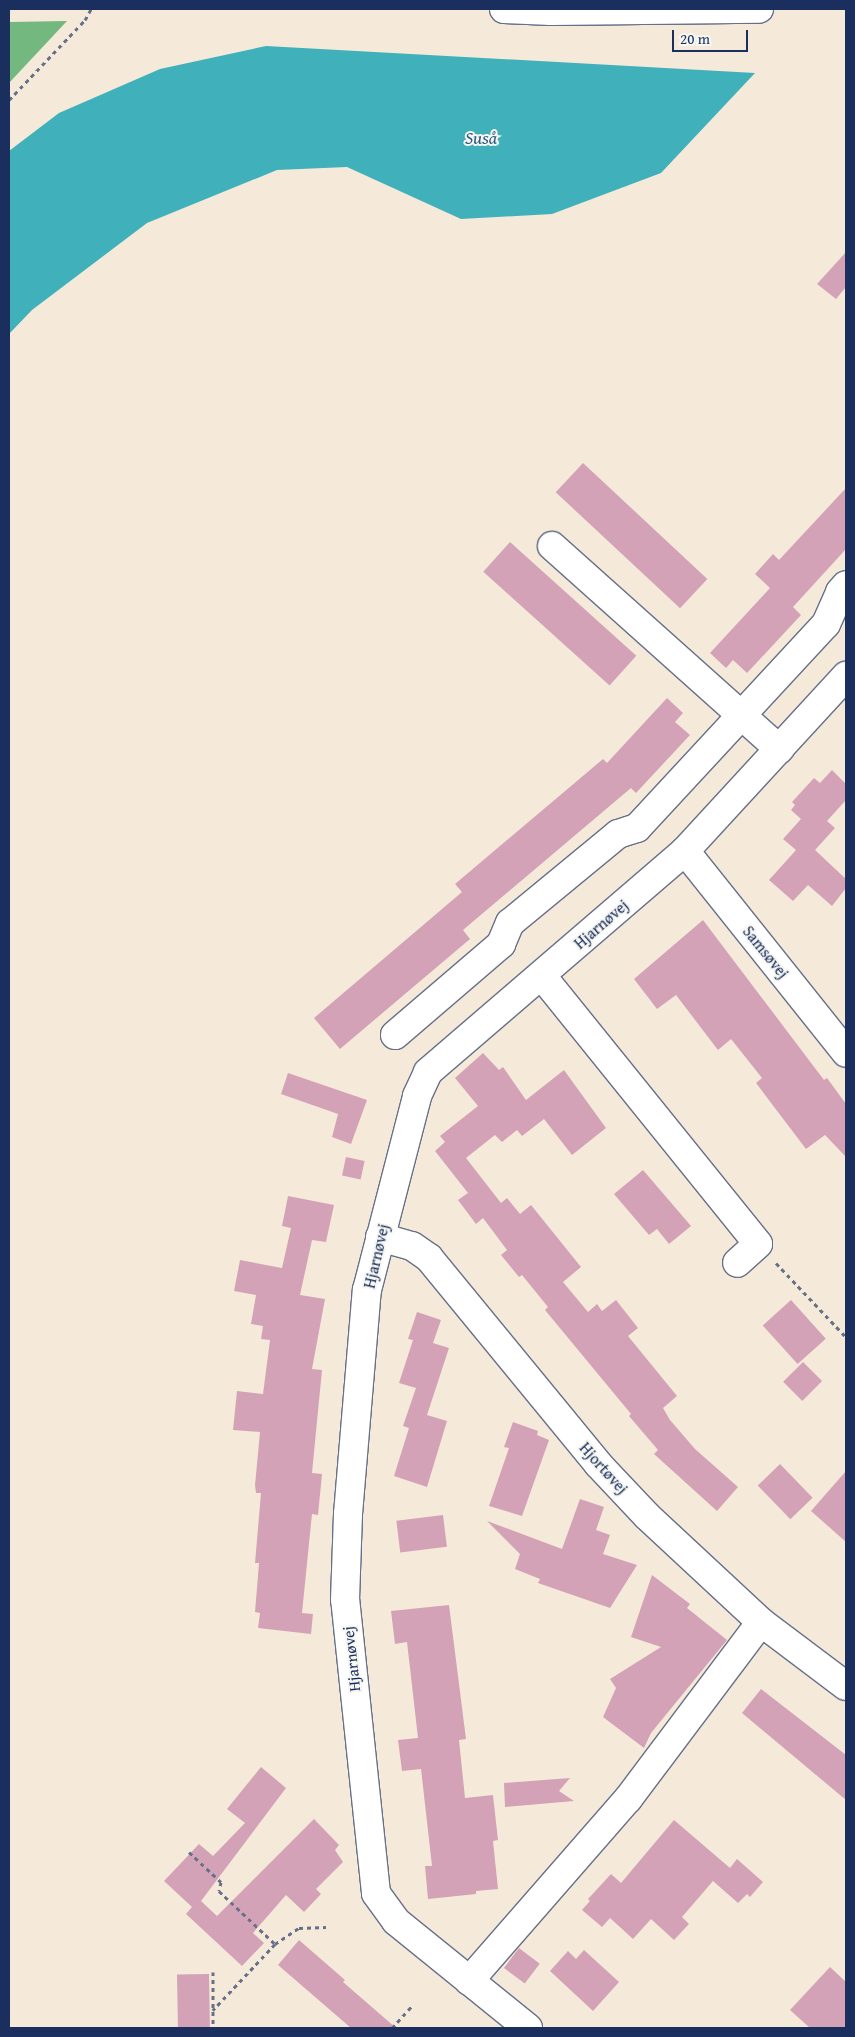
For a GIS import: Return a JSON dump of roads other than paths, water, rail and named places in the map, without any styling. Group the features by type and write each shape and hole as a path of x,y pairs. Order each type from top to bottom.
{"street":[{"path":"504,9 551,11 759,9"},
{"path":"552,546 779,749"},
{"path":"395,1035 501,944 510,923 618,834 637,828 826,624 840,592 846,586"},
{"name":"Hjarnøvej","path":"528,2028 396,1921 376,1893 345,1600 348,1514 367,1290 417,1096 428,1072 542,976 685,851 846,676"},
{"name":"Samsøvej","path":"685,851 846,1053"},
{"path":"542,976 758,1244 737,1262"},
{"name":"Hjortøvej","path":"380,1237 412,1246 429,1258 598,1464 648,1516 761,1622 846,1686"},
{"path":"469,1980 628,1799 761,1622"}],"water":[{"name":"Suså","path":"266,46 755,73 661,173 552,214 461,219 347,167 277,170 147,223 32,310 9,334 9,151 59,113 160,69"}]}
